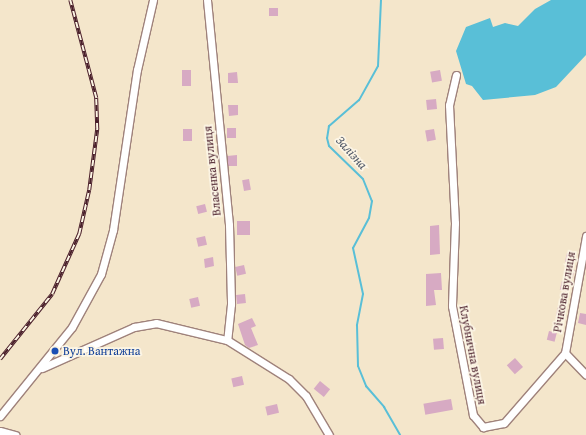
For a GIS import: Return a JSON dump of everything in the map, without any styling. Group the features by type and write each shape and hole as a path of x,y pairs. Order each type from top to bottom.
{"street":[{"path":"0,416 41,368 72,327 92,292 107,255 125,163 138,63 153,0"},
{"name":"Власенка вулиця","path":"207,0 229,225 231,304 226,340"},
{"name":"Клубнична вулиця","path":"456,75 449,105 455,223 452,306 473,415 483,427 504,423 565,352"},
{"name":"Річкова вулиця","path":"565,352 586,236"},
{"path":"41,368 146,324 156,323 226,340 289,379 306,396 329,435"},
{"path":"565,352 586,375"},
{"path":"0,431 15,435"}],"water":[{"path":"551,0 586,0 586,55 556,87 535,95 483,100 472,86 466,84 456,51 466,27 490,18 493,27 505,23 518,26 535,9"}],"building":[{"path":"269,8 278,8 278,16 269,16"},
{"path":"182,70 191,70 191,86 182,86"},
{"path":"440,70 442,81 432,83 430,72"},
{"path":"237,72 238,83 228,83 228,73"},
{"path":"436,99 437,109 427,110 426,100"},
{"path":"228,105 238,105 238,115 229,116"},
{"path":"227,128 236,128 236,138 227,138"},
{"path":"183,129 192,129 192,141 183,141"},
{"path":"434,129 436,140 427,141 425,131"},
{"path":"237,155 237,166 228,166 227,156"},
{"path":"249,179 251,190 244,191 242,180"},
{"path":"205,204 207,212 198,214 196,206"},
{"path":"237,221 250,221 250,235 237,235"},
{"path":"439,225 440,254 430,255 430,226"},
{"path":"205,236 207,245 198,247 196,238"},
{"path":"567,253 576,255 574,264 565,262"},
{"path":"213,257 214,266 205,268 204,259"},
{"path":"244,265 246,274 237,276 235,267"},
{"path":"568,268 575,270 572,279 566,277"},
{"path":"441,273 442,290 434,290 436,305 426,306 426,274"},
{"path":"562,281 570,283 568,292 560,290"},
{"path":"245,294 246,303 237,304 236,295"},
{"path":"198,297 200,306 191,308 189,299"},
{"path":"558,307 566,309 564,318 556,316"},
{"path":"580,313 586,314 586,325 578,323"},
{"path":"252,318 256,326 251,328 258,345 249,348 245,345 238,324"},
{"path":"549,331 557,333 555,342 547,340"},
{"path":"443,338 444,349 434,350 433,339"},
{"path":"515,358 523,367 515,374 507,365"},
{"path":"242,376 244,385 233,387 231,378"},
{"path":"320,381 330,389 324,397 314,389"},
{"path":"451,399 453,410 425,415 423,404"},
{"path":"277,404 279,413 267,415 265,407"}],"waterway":[{"name":"Залізна","path":"381,0 378,66 359,100 329,126 327,138 329,146 363,179 372,201 369,218 353,248 363,294 357,325 358,366 366,386 384,407 400,435"}],"railway":[{"path":"0,359 52,294 79,234 89,190 97,129 96,98 70,0"}],"place":[{"name":"Вул. Вантажна","path":"55,351"}]}
